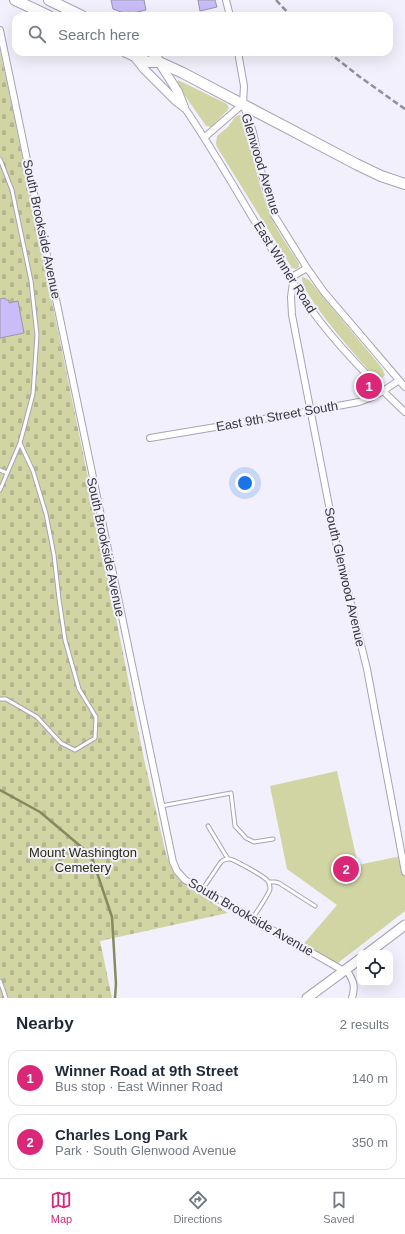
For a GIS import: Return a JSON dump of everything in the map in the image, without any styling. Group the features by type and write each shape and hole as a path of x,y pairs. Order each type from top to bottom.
{"main road":[{"path":"15,0 40,12"},
{"path":"49,0 74,12"},
{"path":"135,56 148,62 159,62 380,176 405,184"},
{"name":"East Winner Road","path":"155,56 159,62"},
{"path":"372,950 405,925"},
{"path":"307,998 357,961"}],"street":[{"path":"226,0 229,12"},
{"name":"South Brookside Avenue","path":"0,30 100,518 173,862 177,871 185,880 345,970"},
{"name":"East Winner Road","path":"132,56 176,101 184,107"},
{"path":"205,137 243,104 244,86 239,56"},
{"name":"East Winner Road","path":"159,62 178,92 184,107 205,137 291,280 313,312 336,342 361,370 405,412"},
{"name":"Glenwood Avenue","path":"243,104 253,132 262,175 274,215 307,268"},
{"path":"291,280 307,268"},
{"name":"East Winner Road","path":"307,268 324,292 398,381 405,387"},
{"name":"South Glenwood Avenue","path":"291,280 292,315 337,547 367,669 405,872"},
{"name":"East 9th Street South","path":"150,438 359,402 372,397 398,381"},
{"path":"345,970 354,982 352,998"}],"lane":[{"path":"0,159 12,190 31,281 37,335 33,394 20,443 0,490"},
{"path":"0,699 6,699 37,717 61,743 75,750 95,738 96,717 79,689 65,640 54,555 46,514 33,471 20,443"},
{"path":"0,470 7,473"},
{"path":"161,806 231,793 235,826 246,838 254,842 273,839"},
{"path":"208,826 228,859"},
{"path":"202,890 221,862 228,859 233,860 269,882 279,883 315,906"},
{"path":"252,919 270,889 269,882"},
{"path":"0,982 6,998"}],"green space":[{"name":"Mount Washington Cemetery","path":"0,51 91,492 144,759 166,854 173,871 189,887 228,913 100,941 112,998 0,998"},
{"path":"178,80 227,104 229,108 211,127 206,126 177,84"},
{"path":"243,115 245,120 256,172 268,209 279,232 299,264 299,267 296,269 292,268 217,147 217,136 228,127 235,117"},
{"path":"303,277 309,280 382,368 385,375 382,378 378,379 369,370 333,328 311,298 304,286"},
{"path":"337,771 358,865 401,856 405,868 405,911 334,966 301,947 337,905 287,869 270,786"}],"building":[{"path":"111,0 144,0 146,10 138,12 121,12 113,9"},
{"path":"198,0 215,0 217,7 200,11"},
{"path":"5,298 6,300 9,300 9,303 18,301 24,333 0,338 0,299"}],"waterway":[{"path":"0,790 40,812 91,855 112,917 116,984 115,998"}],"railway":[{"path":"276,0 287,12"},
{"path":"333,56 405,109"}],"place":[{"name":"Winner Road at 9th Street","path":"369,386"},
{"name":"Charles Long Park","path":"346,869"}]}
